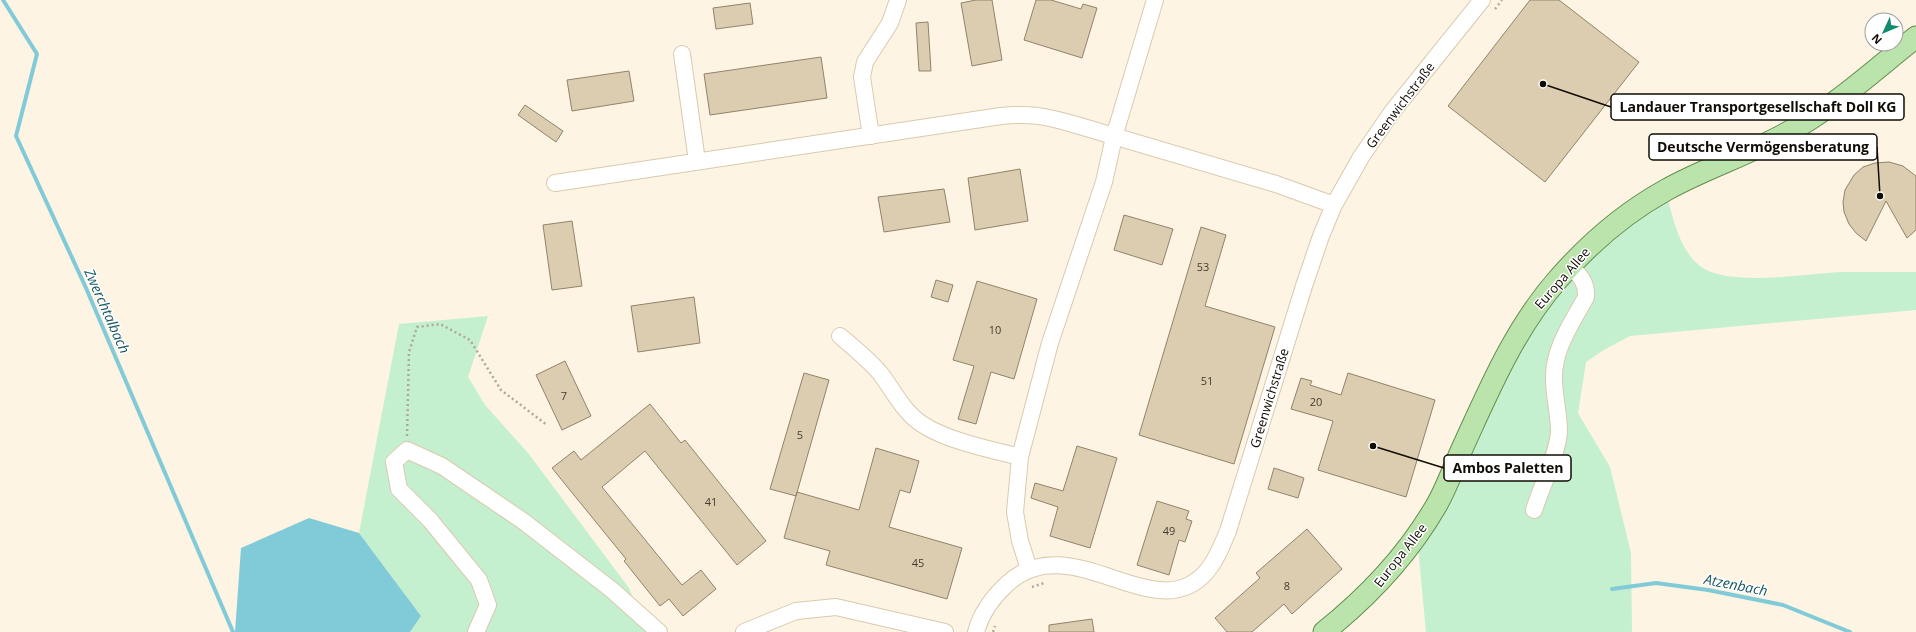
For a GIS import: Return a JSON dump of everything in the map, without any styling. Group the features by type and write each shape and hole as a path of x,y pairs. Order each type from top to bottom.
{"main road":[{"name":"Europa Allee","path":"1324,632 1372,590 1395,566 1418,536 1437,504 1498,369 1518,332 1540,301 1570,266 1600,237 1638,208 1665,190 1757,149 1799,126 1840,99 1916,37"}],"street":[{"path":"871,136 862,77 865,62 890,23 898,0"},
{"path":"1029,569 1020,541 1015,512 1020,457 1029,419 1053,336 1104,182 1114,137 1156,0"},
{"name":"Greenwichstraße","path":"976,632 981,616 1000,591 1009,582 1029,569 1050,564 1065,565 1082,568 1133,585 1156,590 1175,589 1193,583 1207,572 1217,557 1228,531 1307,279 1321,236 1334,205 1361,157 1392,112 1482,0"},
{"path":"682,54 697,161"},
{"path":"555,183 1001,116 1026,114 1046,116 1276,184 1334,205"},
{"path":"1534,510 1557,443 1559,431 1554,364 1559,347 1586,297 1586,289 1583,279 1570,266"},
{"path":"840,336 879,373 908,412 925,426 959,440 1020,457"},
{"path":"476,632 488,605 479,580 430,520 400,488 394,462 407,450 442,466 523,522 612,590 659,632"},
{"path":"744,632 796,611 836,607 945,632"}],"path":[{"path":"407,450 409,352 417,326 440,324 470,340 501,390 547,425"}],"green space":[{"path":"1665,190 1677,231 1686,251 1700,266 1713,273 1748,278 1769,278 1843,272 1916,272 1916,310 1630,336 1602,351 1586,362 1578,413 1610,467 1631,553 1632,632 1426,632 1417,536 1540,301"},
{"path":"488,316 468,377 485,405 528,453 629,588 647,632 410,632 421,616 359,533 399,324"}],"water":[{"path":"309,518 359,533 421,616 410,632 235,632 241,548"}],"building":[{"path":"976,0 992,0 1002,60 972,66 961,3"},
{"path":"1036,0 1051,0 1081,9 1083,4 1097,8 1082,58 1024,40"},
{"path":"1530,0 1559,0 1639,62 1545,182 1448,106"},
{"path":"750,3 753,24 716,29 713,8"},
{"path":"928,22 931,71 919,71 916,23"},
{"path":"821,57 827,98 710,115 704,74"},
{"path":"629,71 634,101 572,111 567,80"},
{"path":"525,105 563,131 556,142 518,115"},
{"path":"1889,162 1903,166 1916,176 1916,230 1907,238 1886,201 1866,241 1856,233 1849,224 1844,212 1843,202 1845,190 1854,175 1863,167 1875,163"},
{"path":"1020,169 1028,221 975,230 968,178"},
{"path":"944,189 950,222 884,232 878,197"},
{"path":"1124,215 1173,229 1162,265 1114,250"},
{"path":"572,221 582,286 552,290 543,225"},
{"path":"1201,227 1226,235 1205,306 1275,327 1234,464 1139,435"},
{"path":"936,280 953,285 948,302 931,297"},
{"path":"977,281 1037,299 1014,379 991,372 976,424 958,419 974,366 953,360"},
{"path":"694,297 700,343 638,352 631,306"},
{"path":"565,361 591,416 562,430 536,375"},
{"path":"804,373 829,380 796,496 770,489"},
{"path":"1348,373 1435,400 1406,497 1318,470 1333,421 1291,409 1301,378 1312,381 1310,385 1341,395"},
{"path":"650,404 681,443 685,440 766,541 737,565 645,451 602,487 682,585 701,570 716,589 683,616 669,599 660,606 624,561 626,559 552,468 574,451 581,460"},
{"path":"1077,446 1117,458 1090,548 1050,536 1058,507 1031,498 1035,483 1063,491"},
{"path":"876,448 919,461 910,493 900,490 889,527 962,548 947,599 826,565 830,551 784,538 797,492 859,510"},
{"path":"1274,468 1304,478 1298,498 1268,489"},
{"path":"1157,501 1189,511 1186,519 1192,521 1185,542 1179,540 1169,575 1137,565"},
{"path":"1307,529 1342,569 1292,614 1284,604 1252,632 1227,632 1215,618 1260,578 1256,573"},
{"path":"1092,619 1094,632 1049,632 1049,625"}],"waterway":[{"name":"Zwerchtalbach","path":"3,0 37,54 16,136 86,288 233,632"},
{"name":"Atzenbach","path":"1612,589 1656,583 1708,590 1783,605 1850,632"}],"place":[{"name":"Landauer Transportgesellschaft Doll KG","path":"1543,84"},
{"name":"Deutsche Vermögensberatung","path":"1880,196"},
{"name":"Ambos Paletten","path":"1373,446"}]}
